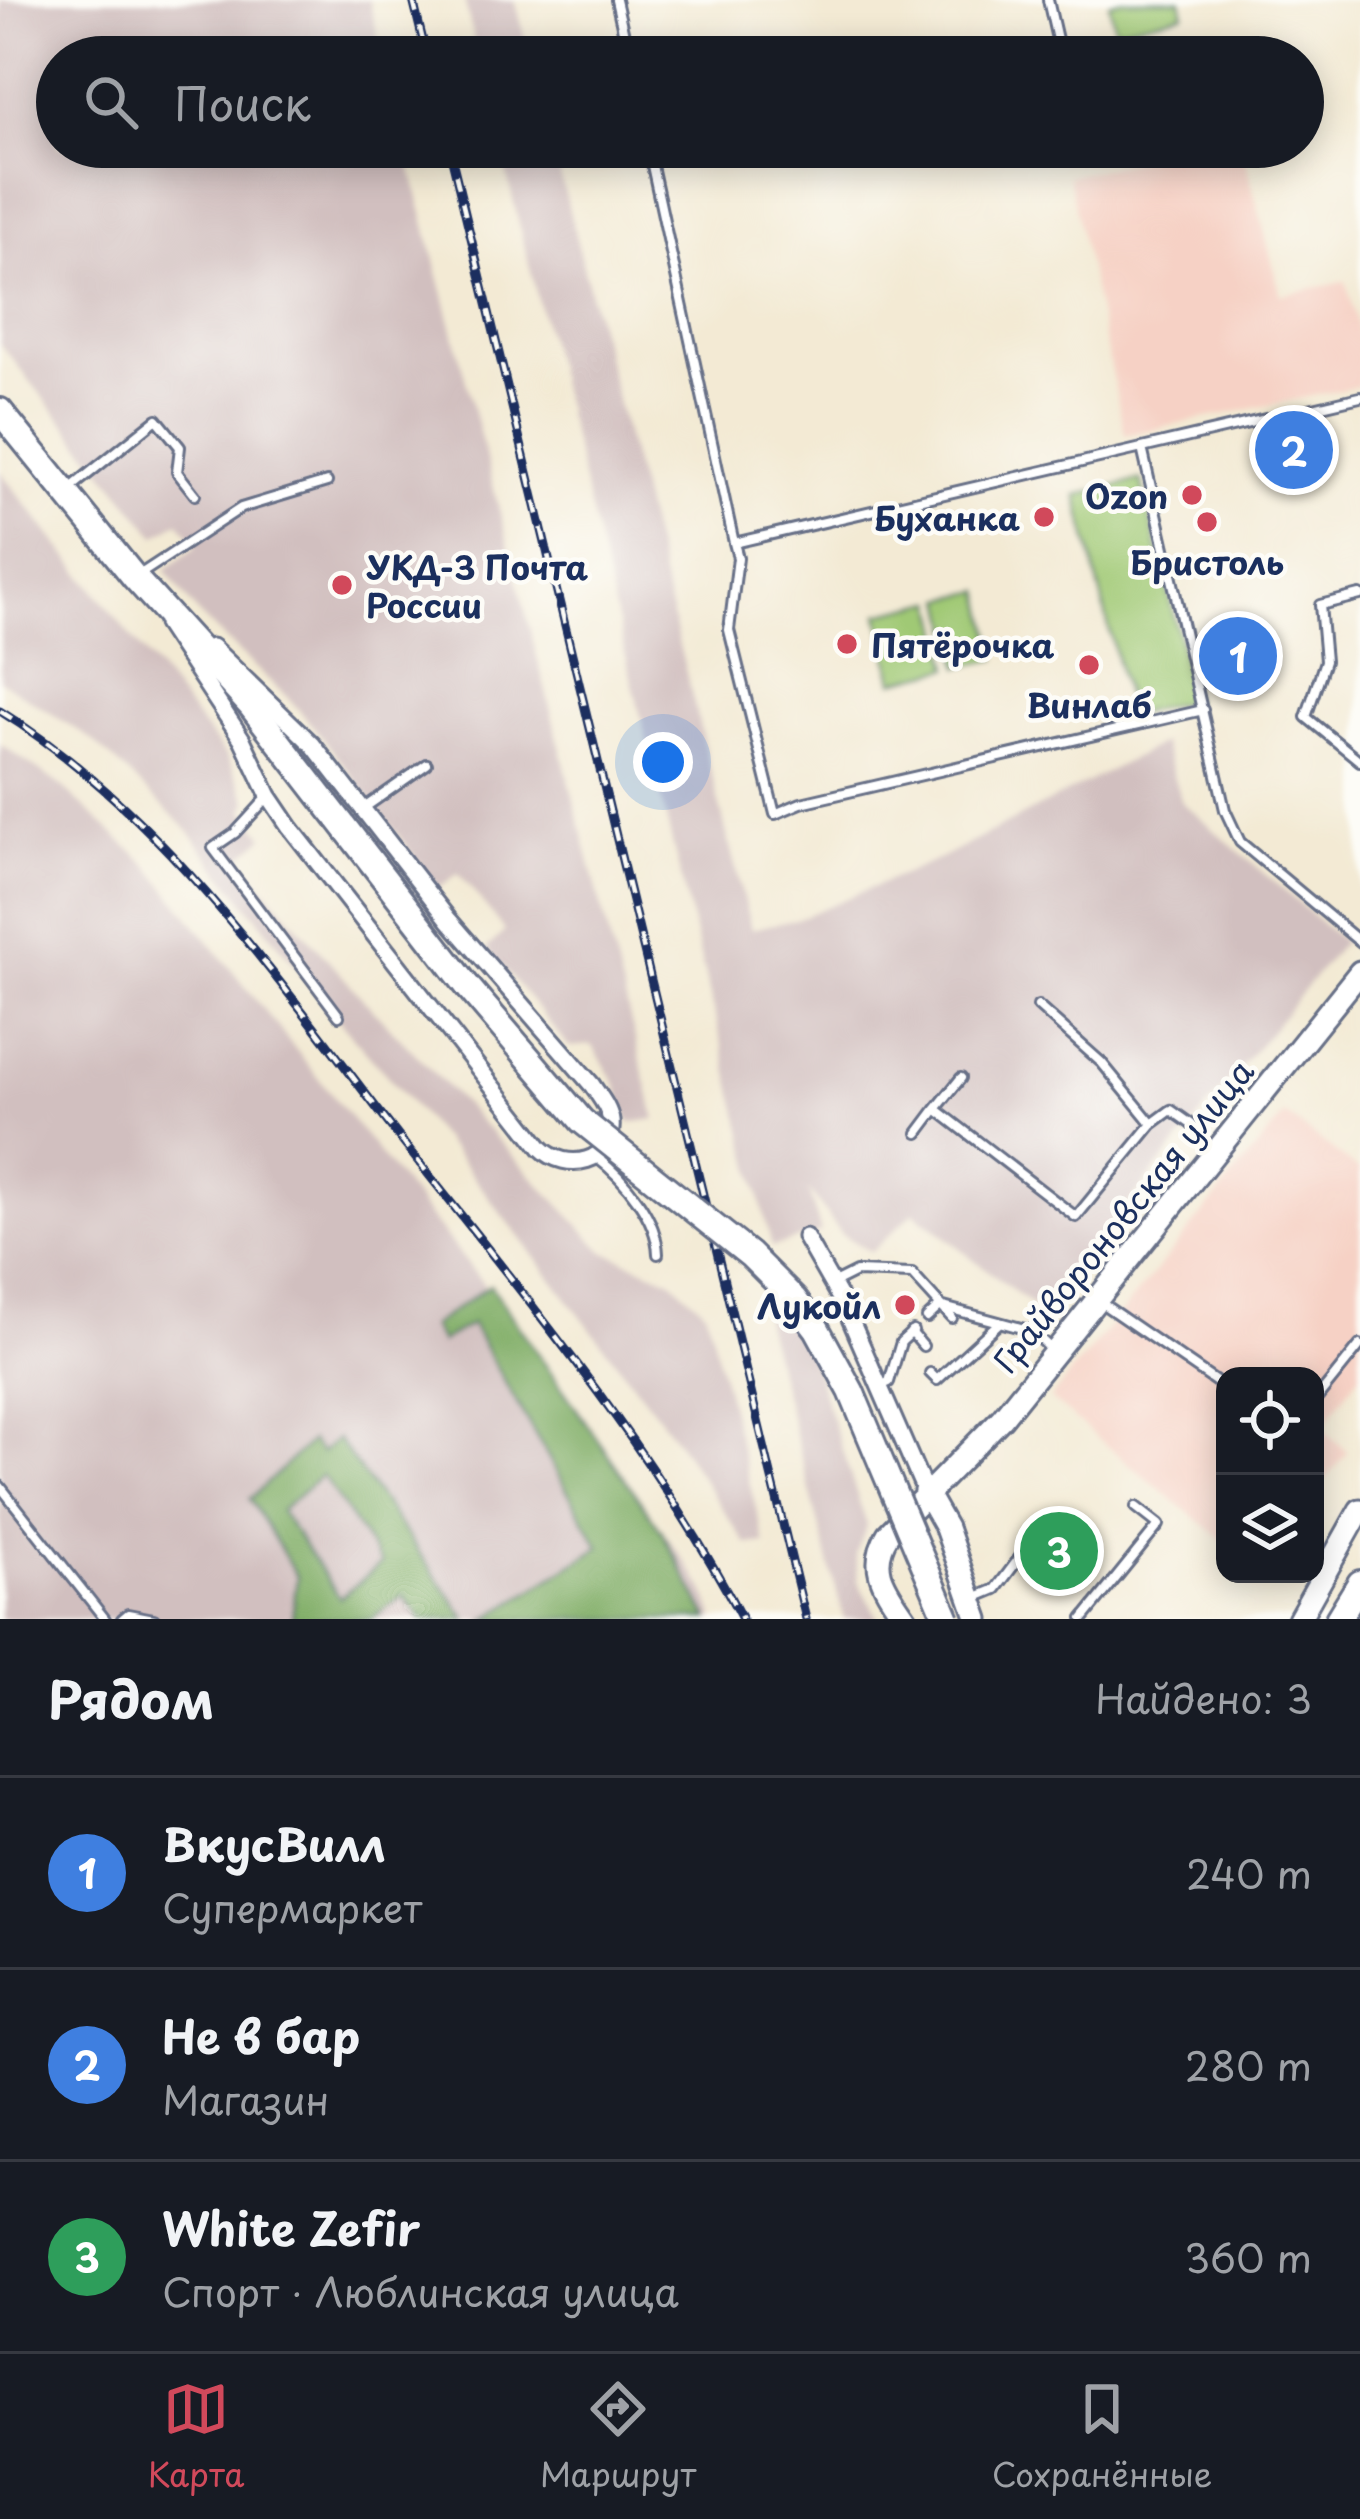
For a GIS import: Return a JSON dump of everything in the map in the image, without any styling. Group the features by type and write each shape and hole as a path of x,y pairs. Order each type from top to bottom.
{"main road":[{"path":"0,411 139,582 251,706 468,987 582,1121 750,1255 794,1299 817,1329 850,1391 947,1619"},
{"name":"Грайвороновская улица","path":"906,1619 883,1585 877,1558 888,1534 926,1491 962,1462 1360,971"},
{"path":"926,1491 946,1528 975,1610"},
{"path":"1299,1619 1360,1510"},
{"path":"1338,1619 1360,1583"}],"street":[{"path":"139,582 242,740 269,796 541,1148 563,1162 583,1162 595,1156 608,1140 611,1127 603,1102 449,920 314,745 164,607"},
{"path":"805,1237 845,1306 926,1491"}],"lane":[{"path":"616,0 624,36"},
{"path":"1048,0 1056,36"},
{"path":"653,168 738,558 729,630 775,814 801,803 1202,710"},
{"path":"734,543 1360,397"},
{"path":"65,492 158,419 180,447 177,472 195,495"},
{"path":"1142,448 1225,810 1240,842 1360,942"},
{"path":"139,582 241,508 327,482"},
{"path":"1360,596 1320,604 1325,661 1306,717 1360,761"},
{"path":"364,808 427,764"},
{"path":"269,796 236,833 213,848 339,1016"},
{"path":"1038,1006 1102,1063 1152,1124"},
{"path":"918,1133 961,1078"},
{"path":"937,1109 1076,1217 1152,1124 1171,1110 1191,1124 1213,1153"},
{"path":"595,1156 658,1230 658,1254"},
{"path":"830,1285 856,1272 911,1274 952,1318"},
{"path":"1096,1299 1216,1382"},
{"path":"940,1306 928,1317 940,1329"},
{"path":"940,1306 1032,1331 1054,1352"},
{"path":"930,1373 937,1380 943,1367 1000,1322"},
{"path":"880,1386 889,1382 901,1342 912,1332 923,1346"},
{"path":"901,1342 913,1354"},
{"path":"1324,1390 1360,1345"},
{"path":"0,1486 105,1619"},
{"path":"1083,1619 1159,1526 1136,1507"},
{"path":"975,1610 1026,1549"},
{"path":"122,1619 128,1614 154,1619"}],"shaded area":[{"path":"0,0 369,0 378,36 36,36 36,168 411,168 656,1119 629,1123 617,1085 592,1045 569,1047 487,948 505,931 458,873 439,888 291,701 198,614 165,570 197,546 192,538 179,521 156,536 0,344"},
{"path":"464,0 515,0 524,36 473,36"},
{"path":"505,168 558,168 751,929 797,919 942,858 1162,743 1182,802 1343,942 1040,1312 914,1212 871,1252 841,1234 808,1189 821,1232 772,1247"},
{"path":"1104,168 1248,168 1281,295 1346,281 1360,339 1360,386 1125,435 1068,176"},
{"path":"0,471 227,757 248,801 244,810 265,836 239,859 365,1001 604,1251 672,1280 706,1312 765,1544 746,1544 669,1430 457,1156 340,1022 186,828 92,740 0,680"},
{"path":"0,744 59,784 148,865 542,1357 705,1590 715,1619 0,1619"},
{"path":"1285,1114 1360,1171 1360,1374 1324,1424 1324,1367 1216,1367 1216,1535 1050,1399"},
{"path":"791,1297 867,1525 856,1554 858,1581 879,1619 844,1619 762,1311"},
{"path":"1324,1431 1348,1452 1324,1481"}],"green space":[{"path":"1181,0 1184,14 1115,29 1109,3"},
{"path":"1141,480 1194,700 1130,715 1077,495"},
{"path":"982,591 997,659 960,667 945,599"},
{"path":"935,601 950,668 894,681 879,614"},
{"path":"490,1285 661,1530 709,1619 486,1619 600,1547 471,1324 440,1342 431,1326"},
{"path":"337,1439 467,1619 422,1619 403,1595 372,1619 292,1619 297,1577 250,1499 311,1441 321,1453","holes":["322,1475 381,1564 340,1598 280,1511"]}],"railway":[{"path":"413,0 422,36"},
{"path":"454,168 806,1619"},
{"path":"0,711 117,801 269,968 628,1434 742,1619"}],"place":[{"name":"Не в бар","path":"1294,450"},
{"name":"Ozon","path":"1192,495"},
{"name":"Буханка","path":"1044,517"},
{"name":"Бристоль","path":"1207,522"},
{"name":"УКД-3 Почта России","path":"342,585"},
{"name":"Пятёрочка","path":"847,644"},
{"name":"ВкусВилл","path":"1238,656"},
{"name":"Винлаб","path":"1089,665"},
{"name":"Лукойл","path":"905,1305"},
{"name":"White Zefir","path":"1059,1551"}]}
